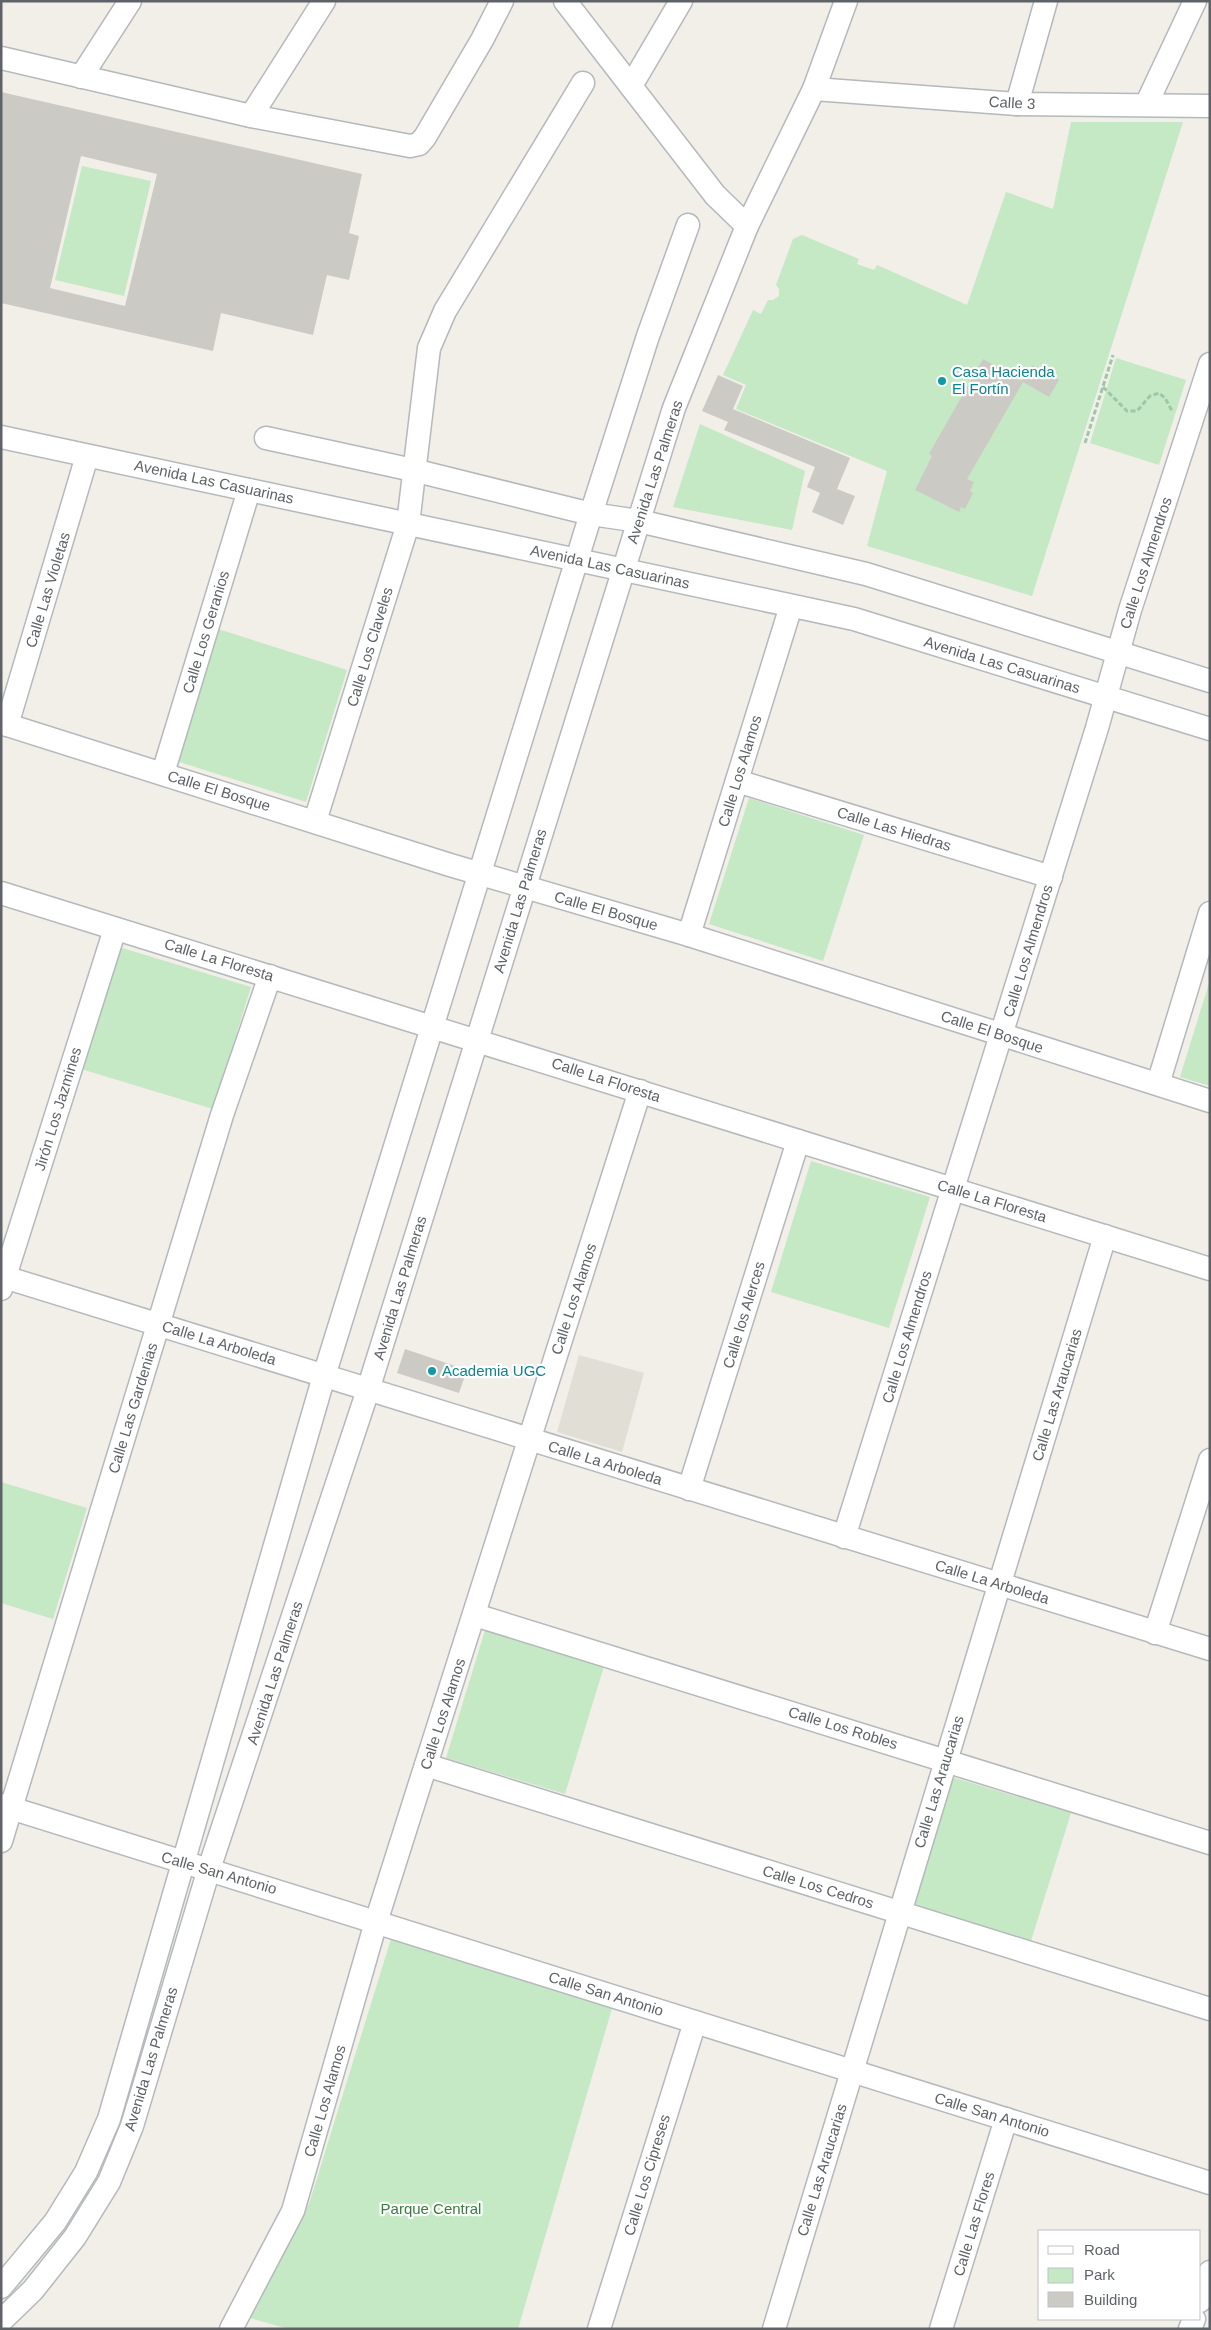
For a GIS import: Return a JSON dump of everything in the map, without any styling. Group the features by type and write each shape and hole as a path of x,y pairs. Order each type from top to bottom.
{"street":[{"path":"81,77 130,1"},
{"path":"251,116 324,1"},
{"path":"1,58 251,116 410,146 419,144 426,137 482,40 502,1"},
{"path":"565,1 715,195 747,226"},
{"path":"631,86 680,1"},
{"name":"Avenida Las Palmeras","path":"1,2321 33,2290 76,2237 109,2182 132,2126 210,1870 368,1390 674,408 747,226 814,90 846,1"},
{"path":"1017,104 1046,1"},
{"path":"1146,105 1195,1"},
{"name":"Calle Los Claveles","path":"315,821 408,524 429,348 445,311 583,83"},
{"name":"Calle 3","path":"814,90 1017,104 1210,106"},
{"name":"Avenida Las Palmeras","path":"1,2287 55,2222 86,2172 109,2120 324,1376 591,514 648,336 688,225"},
{"name":"Calle Los Almendros","path":"844,1537 1051,877 1097,728 1118,652 1210,364"},
{"name":"Avenida Las Casuarinas","path":"1,437 854,619 1210,729"},
{"path":"266,438 413,470 591,514 638,521 866,574 1210,681"},
{"name":"Calle Las Violetas","path":"4,724 88,456"},
{"name":"Calle Los Geranios","path":"163,774 249,490"},
{"name":"Calle Los Alamos","path":"689,935 791,606"},
{"name":"Calle El Bosque","path":"4,724 525,887 689,935 1210,1101"},
{"name":"Calle Las Hiedras","path":"737,781 1051,877"},
{"name":"Calle La Floresta","path":"1,893 1210,1269"},
{"path":"1158,1084 1210,912"},
{"name":"Jirón Los Jazmines","path":"2,1281 115,929"},
{"name":"Calle Las Gardenias","path":"1,1842 6,1807 159,1325 222,1115 270,976"},
{"name":"Calle Los Alamos","path":"233,2328 293,2211 376,1922 476,1615 529,1439 640,1091"},
{"name":"Calle los Alerces","path":"689,1489 798,1140"},
{"name":"Calle Las Araucarias","path":"774,2329 1105,1236"},
{"name":"Calle La Arboleda","path":"2,1281 159,1325 1210,1650"},
{"path":"1155,1633 1210,1460"},
{"name":"Calle Los Robles","path":"476,1615 1210,1843"},
{"name":"Calle Los Cedros","path":"426,1765 1210,2010"},
{"name":"Calle San Antonio","path":"6,1807 1210,2183"},
{"name":"Calle Los Cipreses","path":"599,2329 695,2022"},
{"name":"Calle Las Flores","path":"941,2329 1006,2119"},
{"path":"1201,2298 1210,2272"}],"path":[{"path":"1086,444 1113,355"},
{"path":"1103,387 1124,409 1132,412 1141,408 1154,394 1162,394 1180,420 1191,424"}],"shaded area":[{"path":"579,1355 644,1373 622,1452 557,1432"}],"green space":[{"path":"1071,122 1183,122 1032,596 867,546 887,471 736,409 746,385 723,375 753,310 761,314 768,300 773,300 779,296 779,289 776,285 793,239 802,235 859,259 857,264 874,270 877,265 967,305 1006,192 1053,209"},
{"path":"82,166 151,181 124,296 55,280"},
{"path":"1116,358 1186,380 1159,465 1090,443"},
{"path":"700,424 805,471 792,530 673,507"},
{"path":"218,629 347,670 306,802 176,761"},
{"path":"749,798 864,835 823,961 709,924"},
{"path":"119,947 251,987 213,1109 81,1069"},
{"path":"1210,980 1210,1086 1180,1077"},
{"path":"811,1161 930,1197 889,1328 771,1292"},
{"path":"1,1482 87,1508 53,1619 1,1603"},
{"path":"486,1627 605,1663 565,1794 446,1758"},
{"path":"952,1777 1071,1813 1030,1944 911,1908"},
{"name":"Parque Central","path":"391,1939 613,2005 518,2329 289,2329 250,2318 309,2204"}],"building":[{"path":"1,92 362,174 349,233 359,236 349,280 327,275 313,335 221,313 213,351 1,303","holes":["81,156 157,174 125,306 50,288"]},
{"path":"983,359 1022,381 1032,365 1059,380 1049,397 1023,382 967,479 974,482 970,491 973,493 965,509 961,507 959,512 915,490 932,456 929,454"},
{"path":"718,375 743,386 733,409 850,458 837,489 855,496 843,525 812,512 820,493 807,487 815,467 724,430 728,422 702,411"},
{"name":"Academia UGC","path":"405,1349 467,1370 459,1393 397,1373"}],"place":[{"name":"Casa Hacienda El Fortín","path":"942,381"},
{"name":"Academia UGC","path":"432,1371"}]}
